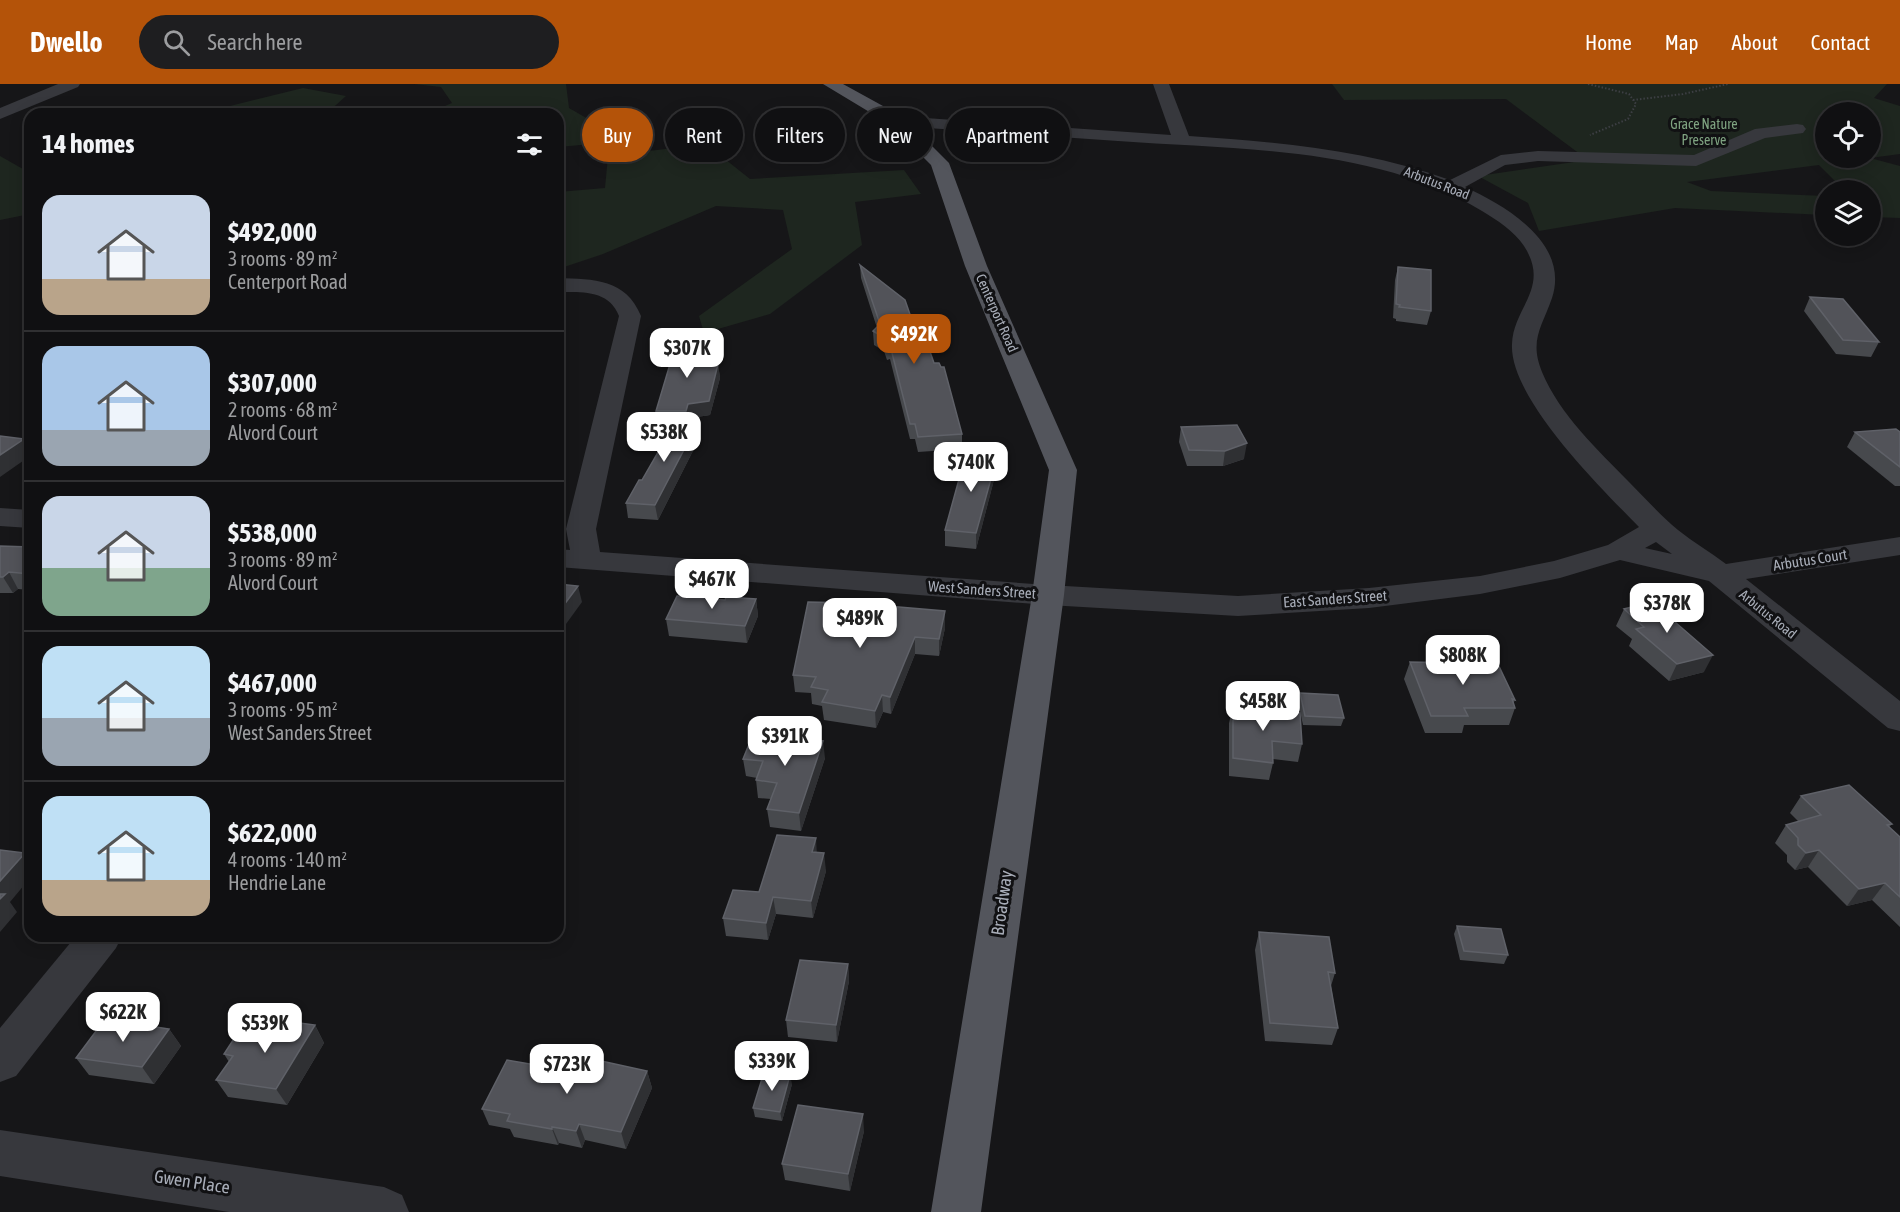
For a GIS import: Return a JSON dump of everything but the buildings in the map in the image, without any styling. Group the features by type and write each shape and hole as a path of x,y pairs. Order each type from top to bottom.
{"main road":[{"name":"Centerport Road","path":"831,84 874,108"},
{"name":"Centerport Road","path":"933,156 940,163 976,266 1063,470 1048,595"},
{"name":"Broadway","path":"956,1212 1048,595"}],"street":[{"path":"0,114 72,84"},
{"path":"1161,84 1182,141"},
{"name":"Arbutus Road","path":"933,124 1276,147 1330,154 1390,166 1471,194 1510,220 1538,248 1544,278 1539,304 1524,336 1527,364 1540,395 1559,421 1587,454 1658,528 1720,574 1900,718"},
{"path":"1452,186 1501,160 1539,156 1696,161 1761,133 1797,129"},
{"path":"564,285 608,291 624,301 630,316 572,560"},
{"path":"0,517 24,519"},
{"name":"East Sanders Street","path":"1048,595 1238,606 1369,598 1480,585 1560,569 1618,551 1658,528"},
{"name":"Arbutus Court","path":"1720,574 1900,546"},
{"name":"East Sanders Street","path":"1618,551 1720,574"},
{"name":"West Sanders Street","path":"572,560 1048,595"},
{"path":"0,1062 96,942"},
{"name":"Gwen Place","path":"0,1153 384,1212"}],"path":[{"path":"1539,156 1628,119 1636,104 1629,94 1587,84"},
{"path":"1633,100 1683,94 1728,84"}],"green space":[{"path":"414,84 566,84 569,108 582,116 582,145 564,146 564,108 440,108 452,103 441,87"},
{"name":"Grace Nature Preserve","path":"1332,84 1887,84 1874,98 1900,106 1900,154 1881,157 1881,102 1815,102 1815,166 1687,182 1711,191 1815,196 1815,215 1675,208 1539,231 1528,203 1478,176 1588,160 1506,99 1344,100"},
{"path":"303,88 346,96 333,108 222,108"},
{"path":"665,149 665,162 729,162 750,179 904,170 921,194 855,202 862,245 770,314 704,333 699,316 792,249 783,210 716,206 603,254 564,267 564,191 605,188 607,162 653,162 653,150"},
{"path":"0,156 24,170 24,215 0,220"},
{"path":"1881,161 1900,166 1900,218 1881,217 1881,180 1834,180 1822,168 1881,168"}]}
